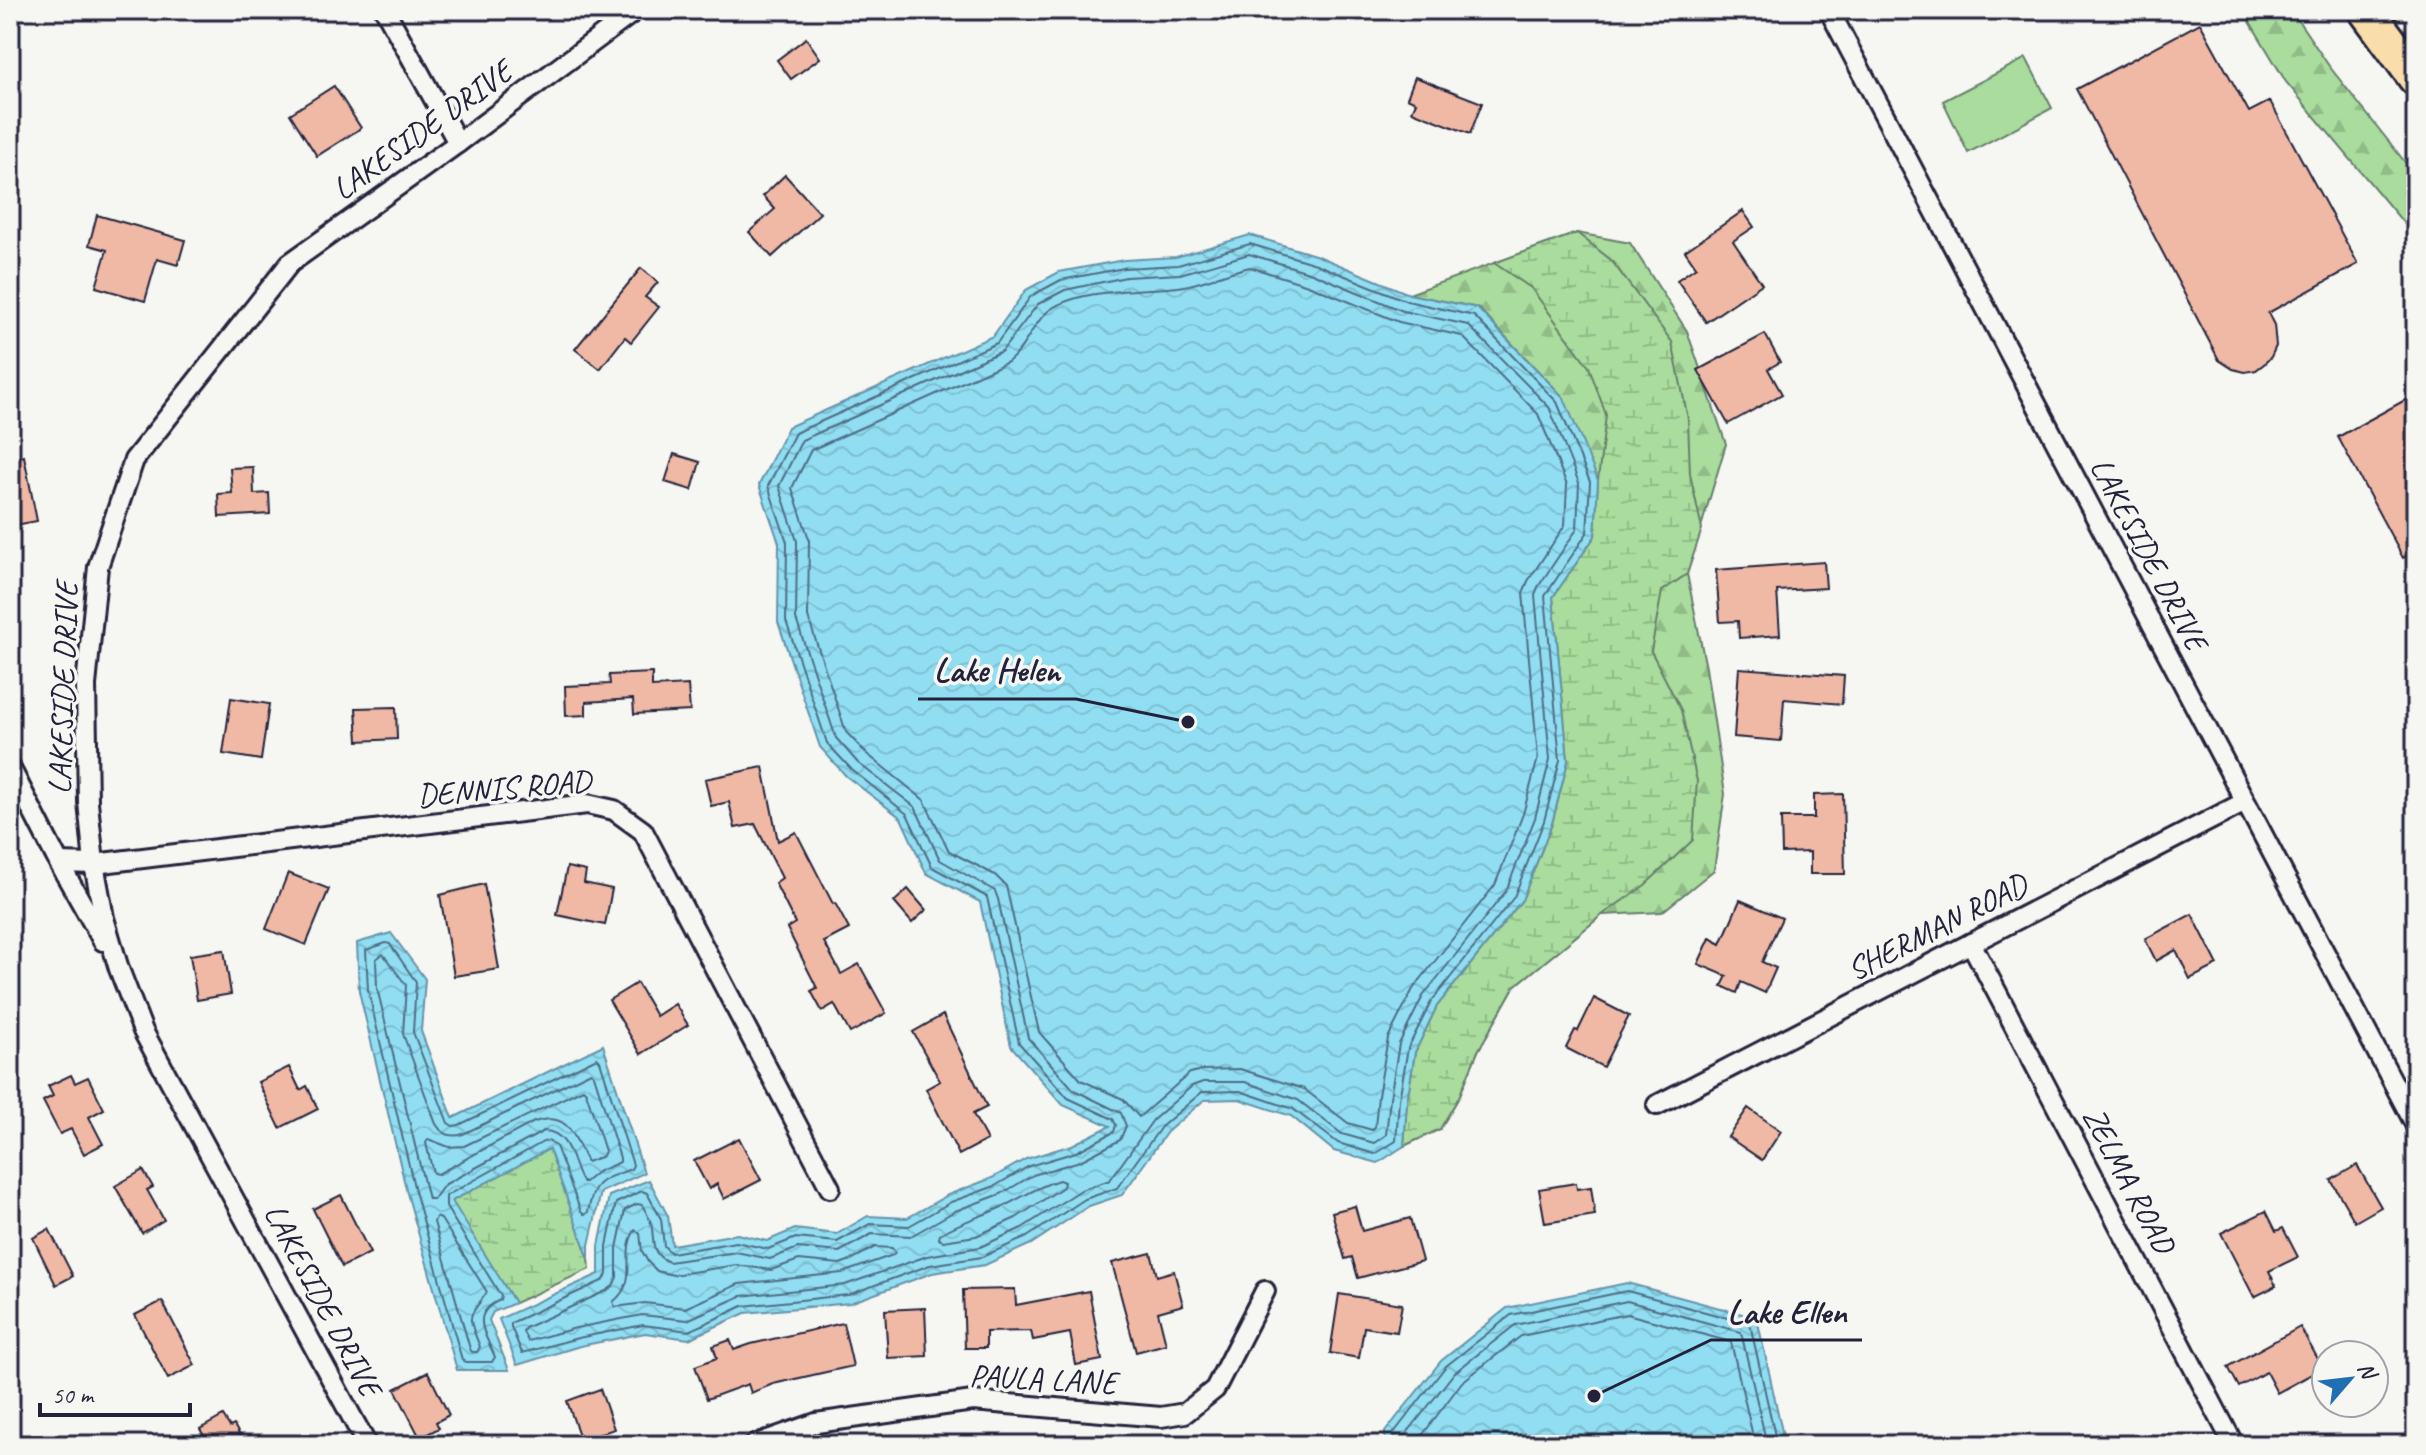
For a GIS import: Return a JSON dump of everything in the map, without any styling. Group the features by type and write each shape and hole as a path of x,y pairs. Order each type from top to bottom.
{"highway":[{"path":"2366,10 2416,78"}],"street":[{"path":"385,10 458,143"},
{"name":"LAKESIDE DRIVE","path":"367,1445 143,1031 119,969 104,918 94,864 88,802 86,685 98,567 134,460 290,263 636,10"},
{"name":"LAKESIDE DRIVE","path":"1829,10 2416,1126"},
{"path":"10,767 59,863 119,969"},
{"name":"SHERMAN ROAD","path":"1657,1105 2245,802"},
{"name":"DENNIS ROAD","path":"59,863 94,864 587,804 614,810 643,831 830,1188"},
{"name":"ZELMA ROAD","path":"1971,943 2234,1445"},
{"name":"PAULA LANE","path":"754,1445 816,1423 973,1401 1161,1417 1185,1413 1215,1389 1265,1291"}],"green space":[{"path":"2243,10 2291,10 2329,66 2416,176 2416,238 2286,82"},
{"path":"2026,58 2052,108 1968,153 1943,101"},
{"path":"1577,233 1630,243 1687,331 1726,444 1687,574 1706,668 1725,794 1714,870 1662,912 1602,915 1514,987 1440,1129 1404,1146 1568,761 1553,597 1564,398 1478,308 1409,294"},
{"path":"1577,233 1611,260 1672,342 1688,419 1690,474 1702,529 1687,574 1662,591 1651,651 1681,710 1697,781 1693,840 1645,885 1602,915 1514,987 1440,1129 1404,1146 1415,1052 1437,1006 1522,900 1552,824 1568,761 1553,597 1595,536 1606,415 1589,367 1531,288 1494,263"},
{"path":"549,1148 590,1269 515,1303 451,1201"}],"water":[{"path":"1250,235 1318,256 1409,294 1477,308 1564,398 1598,480 1595,536 1553,597 1568,761 1552,823 1522,900 1437,1006 1415,1052 1404,1146 1378,1163 1334,1151 1291,1116 1239,1099 1204,1100 1167,1132 1122,1195 1089,1206 1031,1244 985,1265 932,1273 850,1303 745,1313 689,1339 645,1333 580,1346 517,1365 499,1319 599,1274 599,1246 609,1196 649,1180 668,1216 672,1245 737,1234 767,1241 795,1229 837,1234 868,1216 907,1218 1026,1159 1072,1145 1110,1126 1063,1105 1011,1046 980,902 926,873 901,818 846,776 820,747 778,622 779,543 759,485 788,427 993,336 1026,290 1059,272 1124,260 1176,257"},
{"path":"391,933 425,979 421,1031 453,1118 603,1045 644,1173 601,1192 589,1245 589,1259 549,1149 452,1201 515,1303 493,1312 489,1320 509,1370 457,1370 407,1193 359,991 357,943"},
{"path":"1627,1283 1757,1318 1785,1445 1385,1445 1385,1432 1441,1361 1507,1308"}],"building":[{"path":"2200,23 2249,112 2270,101 2358,264 2268,313 2274,325 2276,346 2264,364 2256,370 2245,372 2219,360 2077,89"},
{"path":"806,38 820,58 791,79 777,60"},
{"path":"1415,77 1482,103 1470,134 1412,111 1416,102 1407,98"},
{"path":"334,86 361,128 317,156 290,114"},
{"path":"785,175 820,213 772,257 749,232 775,209 763,196"},
{"path":"1743,211 1754,227 1733,241 1762,284 1706,322 1677,280 1696,267 1685,251"},
{"path":"97,215 185,240 178,265 157,259 145,301 96,287 107,250 89,245"},
{"path":"641,268 658,282 645,297 659,307 631,342 625,337 600,369 575,349"},
{"path":"1765,334 1780,362 1768,369 1782,394 1728,424 1698,370"},
{"path":"2416,394 2416,551 2403,558 2338,437"},
{"path":"674,454 700,462 692,490 665,482"},
{"path":"24,456 37,521 10,526 10,459"},
{"path":"253,467 254,494 269,493 270,514 219,517 218,494 232,493 230,468"},
{"path":"1824,562 1826,588 1777,591 1780,635 1739,638 1738,621 1720,622 1716,570"},
{"path":"1739,668 1844,676 1842,704 1784,699 1781,741 1734,737"},
{"path":"652,673 652,687 688,685 690,711 634,714 633,699 586,702 586,715 566,716 565,686 610,684 609,675"},
{"path":"231,698 269,704 261,760 223,754"},
{"path":"396,707 397,739 358,741 356,708"},
{"path":"763,767 778,841 796,832 849,929 824,942 841,974 859,964 886,1013 850,1033 834,1004 822,1011 811,991 817,988 787,928 795,923 775,883 782,878 755,824 735,828 729,802 711,806 705,779"},
{"path":"1843,794 1845,874 1810,874 1810,852 1782,853 1781,818 1814,818 1814,795"},
{"path":"567,867 586,871 584,883 612,889 605,925 557,915"},
{"path":"288,873 329,889 306,945 266,929"},
{"path":"484,884 499,969 454,976 440,895"},
{"path":"908,889 926,910 912,923 894,902"},
{"path":"1740,900 1782,918 1762,962 1776,968 1765,993 1741,982 1737,993 1722,986 1727,976 1698,964 1710,938 1721,944"},
{"path":"2192,914 2218,965 2190,979 2176,950 2156,961 2145,939"},
{"path":"224,950 231,994 197,1000 190,955"},
{"path":"637,983 656,1016 675,1004 688,1025 641,1054 609,1000"},
{"path":"1594,998 1629,1016 1603,1067 1566,1048"},
{"path":"943,1015 987,1107 973,1114 987,1140 959,1155 926,1089 940,1081 913,1032"},
{"path":"289,1067 300,1090 307,1086 318,1109 280,1128 258,1082"},
{"path":"71,1075 75,1083 88,1077 104,1109 89,1117 103,1144 84,1154 71,1129 60,1134 43,1101 53,1096 48,1086"},
{"path":"1748,1108 1781,1131 1762,1160 1728,1137"},
{"path":"739,1138 761,1180 724,1199 717,1184 709,1189 694,1161"},
{"path":"2357,1165 2381,1207 2355,1222 2331,1180"},
{"path":"143,1170 153,1187 147,1190 164,1220 142,1233 115,1186"},
{"path":"1576,1183 1577,1189 1591,1187 1595,1215 1545,1223 1539,1189"},
{"path":"341,1195 370,1253 342,1267 313,1209"},
{"path":"1355,1206 1362,1231 1410,1218 1422,1261 1358,1278 1352,1257 1345,1259 1332,1212"},
{"path":"2266,1211 2276,1231 2283,1228 2298,1257 2269,1271 2276,1286 2254,1297 2221,1233"},
{"path":"49,1229 73,1276 56,1285 33,1238"},
{"path":"1151,1253 1157,1276 1174,1271 1183,1305 1158,1312 1166,1344 1136,1352 1112,1263"},
{"path":"1015,1289 1016,1305 1089,1291 1102,1360 1076,1365 1070,1333 1033,1340 1031,1331 986,1332 986,1348 965,1348 963,1290"},
{"path":"1339,1294 1402,1304 1397,1332 1364,1327 1359,1358 1330,1353"},
{"path":"162,1301 195,1365 168,1379 135,1315"},
{"path":"925,1308 927,1356 888,1358 885,1310"},
{"path":"843,1323 853,1366 773,1384 751,1393 748,1384 707,1399 695,1366 717,1358 713,1346 730,1340 734,1350"},
{"path":"2300,1327 2310,1345 2310,1375 2277,1393 2266,1372 2239,1387 2228,1367"},
{"path":"428,1372 449,1415 436,1422 439,1428 420,1438 395,1389"},
{"path":"600,1389 614,1429 581,1441 567,1401"},
{"path":"223,1416 230,1427 234,1425 245,1445 209,1445 200,1429"}],"place":[{"name":"Lake Helen","path":"1188,722"},
{"name":"Lake Ellen","path":"1594,1396"}]}
